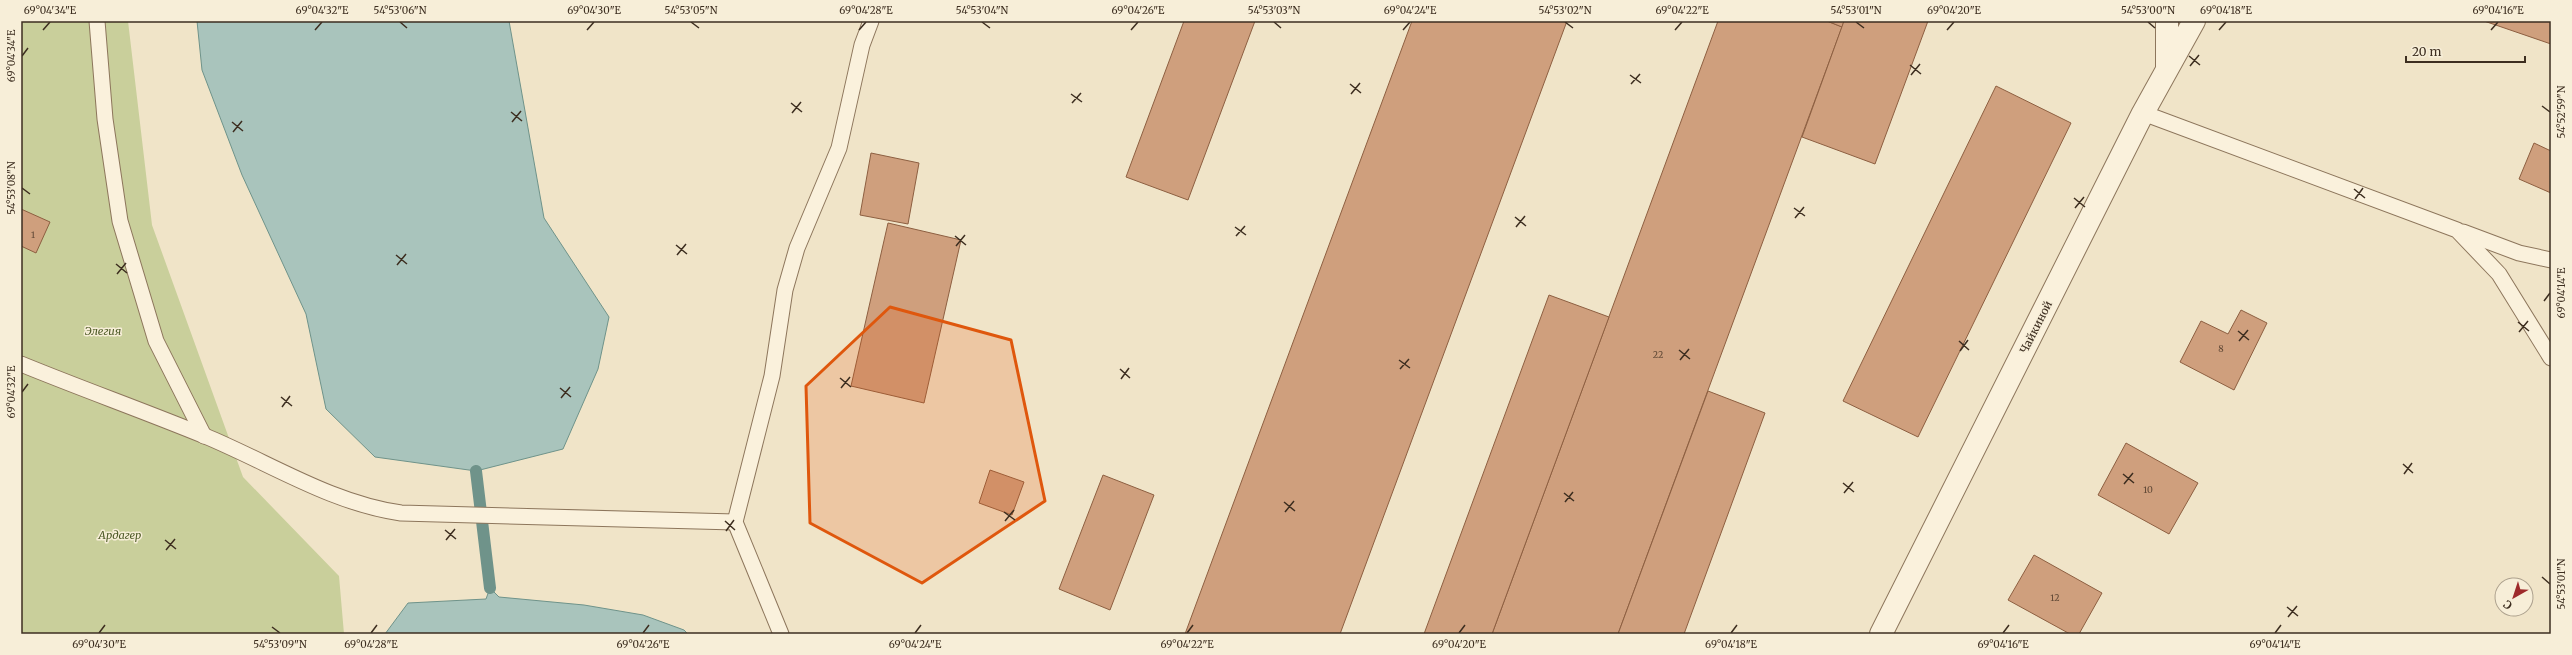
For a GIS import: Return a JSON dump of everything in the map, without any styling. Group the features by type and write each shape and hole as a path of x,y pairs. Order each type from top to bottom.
{"street":[{"path":"2167,21 2167,70"},
{"name":"Чайкиной","path":"1881,634 2143,113 2194,21"}],"lane":[{"path":"97,21 104,119 120,221 156,341 204,436"},
{"path":"781,634 735,522 772,376 785,290 797,248 839,148 862,45 871,21"},
{"path":"2143,113 2519,253 2551,260"},
{"path":"2457,230 2499,274 2551,358"},
{"path":"21,364 204,436 348,502 401,513 735,522"}],"highlighted area":[{"path":"890,307 1011,340 1045,501 922,583 810,523 806,386"}],"green space":[{"path":"21,21 128,21 152,225 243,477 339,576 344,634 21,634"}],"water":[{"path":"197,21 509,21 544,218 609,317 598,369 563,449 476,471 375,457 326,409 306,314 242,175 202,70"},
{"path":"490,588 499,597 584,605 643,615 684,630 688,634 385,634 408,603 486,599"}],"building":[{"path":"1184,21 1255,21 1188,200 1126,177"},
{"path":"1412,21 1567,21 1340,634 1185,634"},
{"path":"1718,21 1827,21 1842,27 1618,634 1492,634"},
{"path":"1827,21 1844,21 1842,27"},
{"path":"1844,21 1928,21 1875,164 1802,137"},
{"path":"2484,21 2551,21 2551,44"},
{"path":"1996,86 2071,123 1918,437 1843,401"},
{"path":"2534,143 2551,151 2551,193 2519,179"},
{"path":"871,153 919,163 908,224 860,215"},
{"path":"21,209 50,222 36,253 21,246"},
{"path":"888,223 961,240 924,403 851,386"},
{"path":"1549,295 1609,317 1492,634 1424,634"},
{"path":"2241,310 2267,323 2234,390 2180,362 2201,321 2228,334"},
{"path":"1708,391 1765,413 1684,634 1618,634"},
{"path":"2126,443 2198,483 2169,534 2098,495"},
{"path":"990,470 1024,482 1012,515 979,503"},
{"path":"1103,475 1154,495 1110,610 1059,589"},
{"path":"2034,555 2102,593 2079,634 2070,634 2008,600"}],"waterway":[{"path":"476,471 490,588"}],"park label":[{"name":"Элегия","path":"103,331"},
{"name":"Ардагер","path":"120,535"}]}
